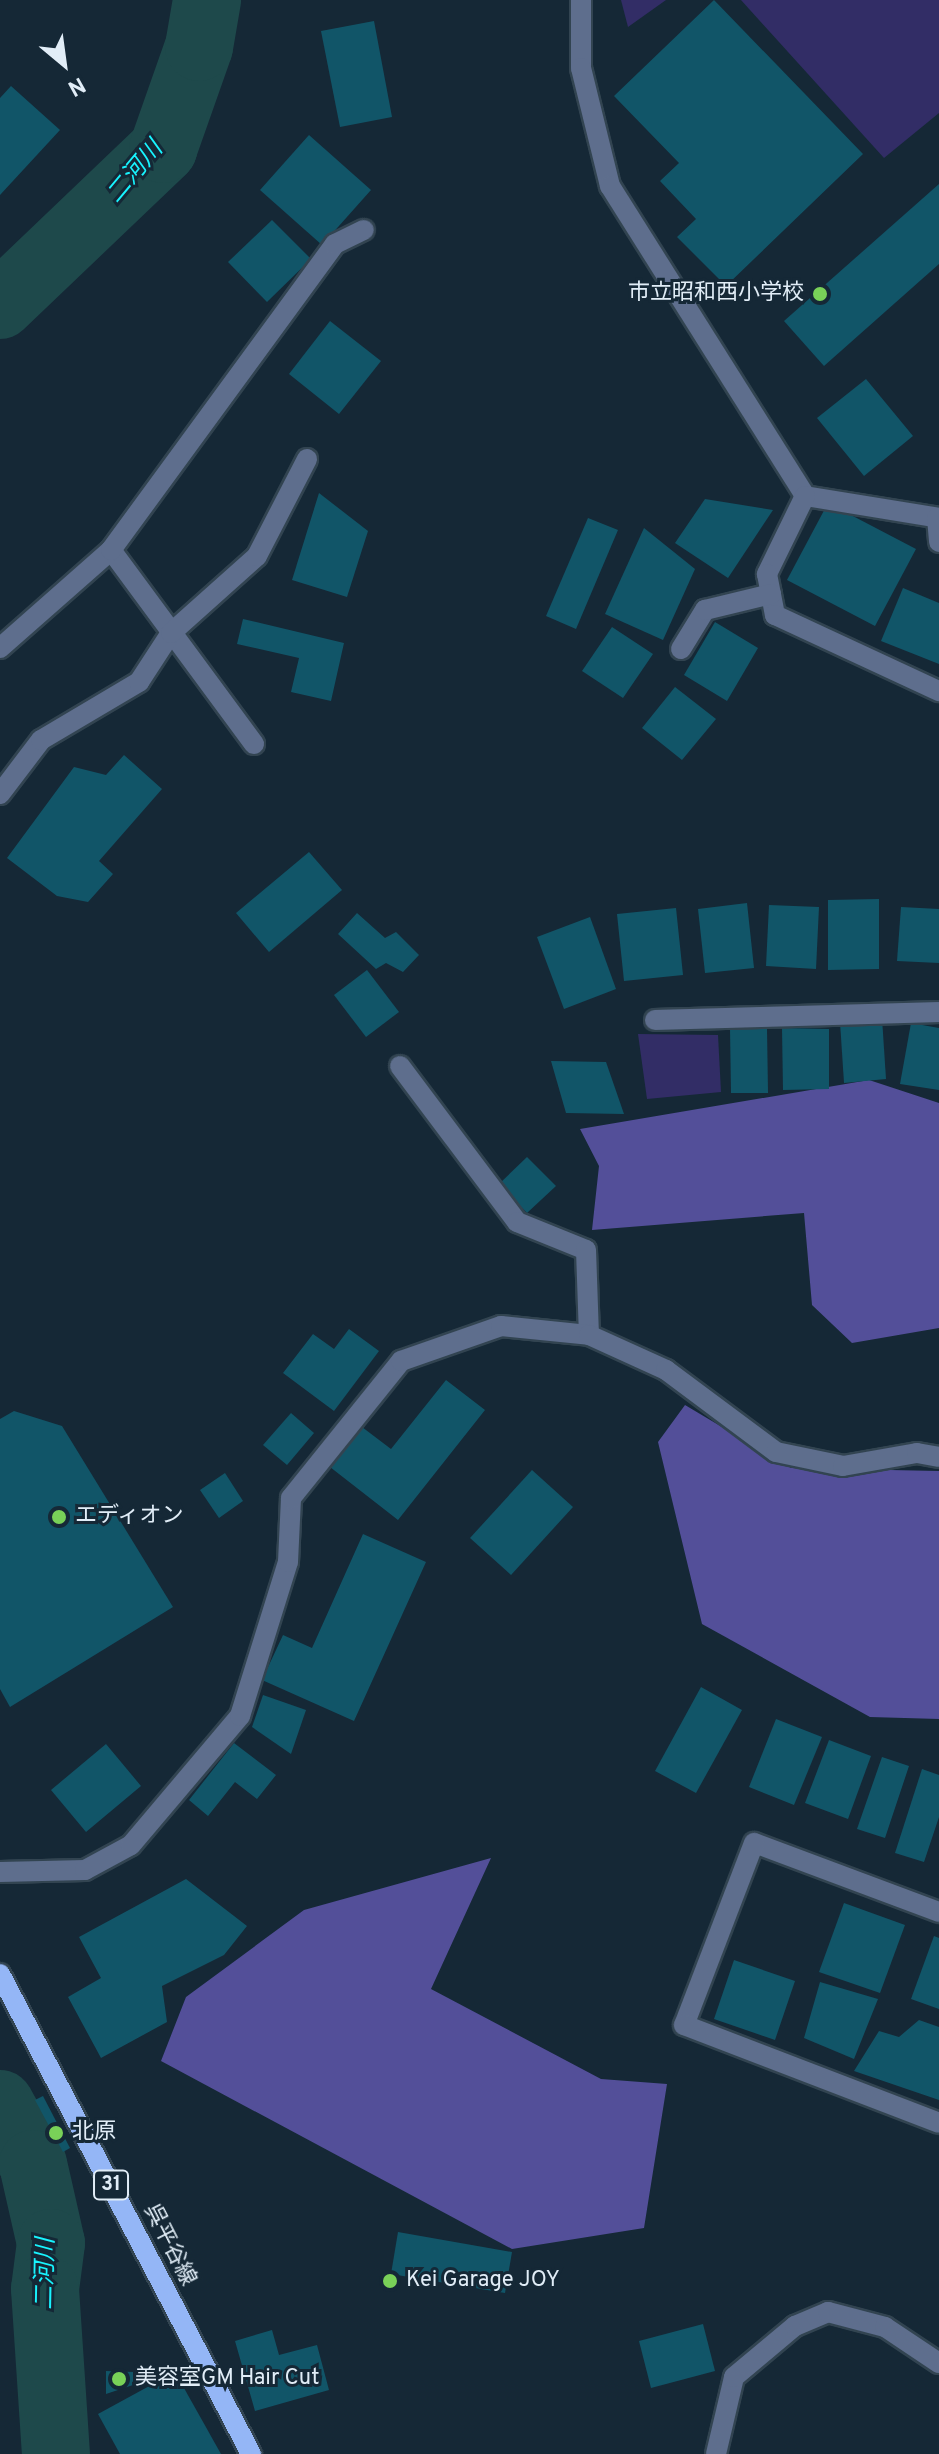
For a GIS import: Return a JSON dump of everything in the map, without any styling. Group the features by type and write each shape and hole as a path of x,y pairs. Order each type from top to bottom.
{"main road":[{"name":"呉平谷線","path":"0,1974 251,2454"}],"street":[{"path":"581,0 581,68 610,186 805,496 938,518 939,542"},
{"path":"0,648 111,550 335,244 364,230"},
{"path":"0,794 41,740 139,682 171,633 257,556 307,459"},
{"path":"805,496 767,574 775,615 939,691"},
{"path":"111,550 254,744"},
{"path":"681,649 705,610 771,594"},
{"path":"655,1020 939,1012"},
{"path":"400,1066 517,1222 586,1250 589,1335"},
{"path":"0,1872 85,1870 131,1845 240,1716 288,1562 291,1498 401,1361 501,1326 589,1335 666,1370 776,1452 843,1466 917,1453 939,1457"},
{"path":"939,1912 754,1843 684,2025 939,2123"},
{"path":"716,2454 734,2377 795,2326 828,2312 885,2327 939,2363"}],"shaded area":[{"path":"621,0 666,0 628,27"},
{"path":"741,0 939,0 939,113 884,158"},
{"path":"638,1034 718,1035 721,1092 647,1099"},
{"path":"869,1080 939,1103 939,1328 852,1343 812,1305 804,1213 592,1230 599,1166 580,1129"},
{"path":"685,1405 791,1468 939,1471 939,1719 870,1717 702,1624 658,1442"},
{"path":"491,1858 431,1989 601,2079 667,2084 644,2228 512,2249 161,2061 186,1997 304,1910"}],"building":[{"path":"714,0 863,154 726,286 677,237 696,219 660,181 679,163 614,96"},
{"path":"374,21 392,117 340,127 321,31"},
{"path":"11,86 60,130 0,195 0,98"},
{"path":"309,135 371,190 322,245 260,190"},
{"path":"939,184 939,264 824,366 784,321"},
{"path":"272,220 311,259 267,302 228,262"},
{"path":"330,321 381,361 339,414 289,374"},
{"path":"866,379 913,436 864,476 817,418"},
{"path":"319,493 368,531 347,597 292,580"},
{"path":"705,499 773,510 728,578 675,543"},
{"path":"828,503 916,549 875,626 787,580"},
{"path":"588,518 618,530 576,629 546,616"},
{"path":"644,528 695,569 663,640 605,614"},
{"path":"903,588 939,603 939,664 881,641"},
{"path":"243,619 344,643 331,701 291,692 299,658 237,644"},
{"path":"715,622 758,648 727,701 684,675"},
{"path":"612,627 653,654 623,698 582,671"},
{"path":"675,687 716,719 682,760 642,728"},
{"path":"124,755 162,789 99,861 113,874 88,902 57,896 7,858 74,767 106,775"},
{"path":"309,852 342,890 269,952 236,913"},
{"path":"879,899 879,969 828,970 828,900"},
{"path":"747,903 754,968 705,973 698,909"},
{"path":"769,905 819,907 816,969 766,966"},
{"path":"901,907 939,909 939,963 897,961"},
{"path":"676,908 683,975 624,981 617,914"},
{"path":"357,913 385,938 396,932 419,955 403,972 386,963 376,969 338,934"},
{"path":"590,917 616,989 564,1009 537,937"},
{"path":"367,970 399,1012 366,1037 334,995"},
{"path":"882,1018 886,1079 844,1083 840,1022"},
{"path":"911,1023 939,1028 939,1090 900,1084"},
{"path":"730,1028 767,1028 768,1093 731,1093"},
{"path":"782,1028 829,1029 829,1089 783,1090"},
{"path":"551,1061 606,1062 624,1114 566,1113"},
{"path":"527,1157 556,1186 527,1213 499,1184"},
{"path":"349,1329 379,1351 334,1411 283,1373 313,1334 334,1349"},
{"path":"446,1380 485,1410 398,1520 330,1467 362,1427 391,1449"},
{"name":"エディオン","path":"14,1411 62,1426 173,1607 10,1707 0,1689 0,1419"},
{"path":"291,1413 314,1433 287,1465 263,1445"},
{"path":"532,1470 573,1507 511,1575 470,1538"},
{"path":"225,1473 243,1501 219,1518 200,1490"},
{"path":"363,1534 426,1562 354,1721 262,1680 283,1635 312,1648"},
{"path":"701,1687 742,1710 696,1793 655,1771"},
{"path":"263,1695 306,1710 291,1754 252,1727"},
{"path":"776,1719 822,1737 794,1805 749,1787"},
{"path":"829,1740 871,1756 848,1819 805,1803"},
{"path":"234,1743 276,1775 257,1799 235,1782 208,1816 189,1800"},
{"path":"106,1744 141,1786 86,1832 51,1790"},
{"path":"882,1757 909,1766 885,1838 857,1829"},
{"path":"922,1769 939,1775 939,1817 924,1862 895,1853"},
{"path":"186,1879 247,1926 224,1955 162,1986 167,2022 101,2058 68,1997 101,1978 79,1937"},
{"path":"844,1903 905,1925 880,1993 819,1972"},
{"path":"934,1936 939,1938 939,2009 911,1999"},
{"path":"734,1960 795,1981 775,2040 714,2019"},
{"path":"820,1982 878,1999 854,2059 804,2038"},
{"path":"919,2020 939,2027 939,2100 854,2071 879,2031 899,2037"},
{"path":"43,2096 70,2148 63,2152 35,2100"},
{"path":"398,2232 512,2252 505,2293 391,2274"},
{"path":"703,2324 715,2371 651,2388 639,2341"},
{"path":"272,2330 279,2355 317,2345 329,2390 255,2411 235,2341"},
{"name":"美容室GM Hair Cut","path":"106,2371 133,2372 133,2385 106,2394"},
{"path":"175,2372 221,2454 120,2454 98,2414"}],"waterway":[{"name":"二河川","path":"0,305 163,149 199,47 207,0"},
{"name":"二河川","path":"0,2104 33,2164 51,2243 45,2289 56,2454"}],"place":[{"name":"市立昭和西小学校","path":"820,294"},
{"name":"エディオン","path":"59,1517"},
{"name":"北原","path":"56,2133"},
{"name":"Kei Garage JOY","path":"390,2281"},
{"name":"美容室GM Hair Cut","path":"119,2379"}]}
